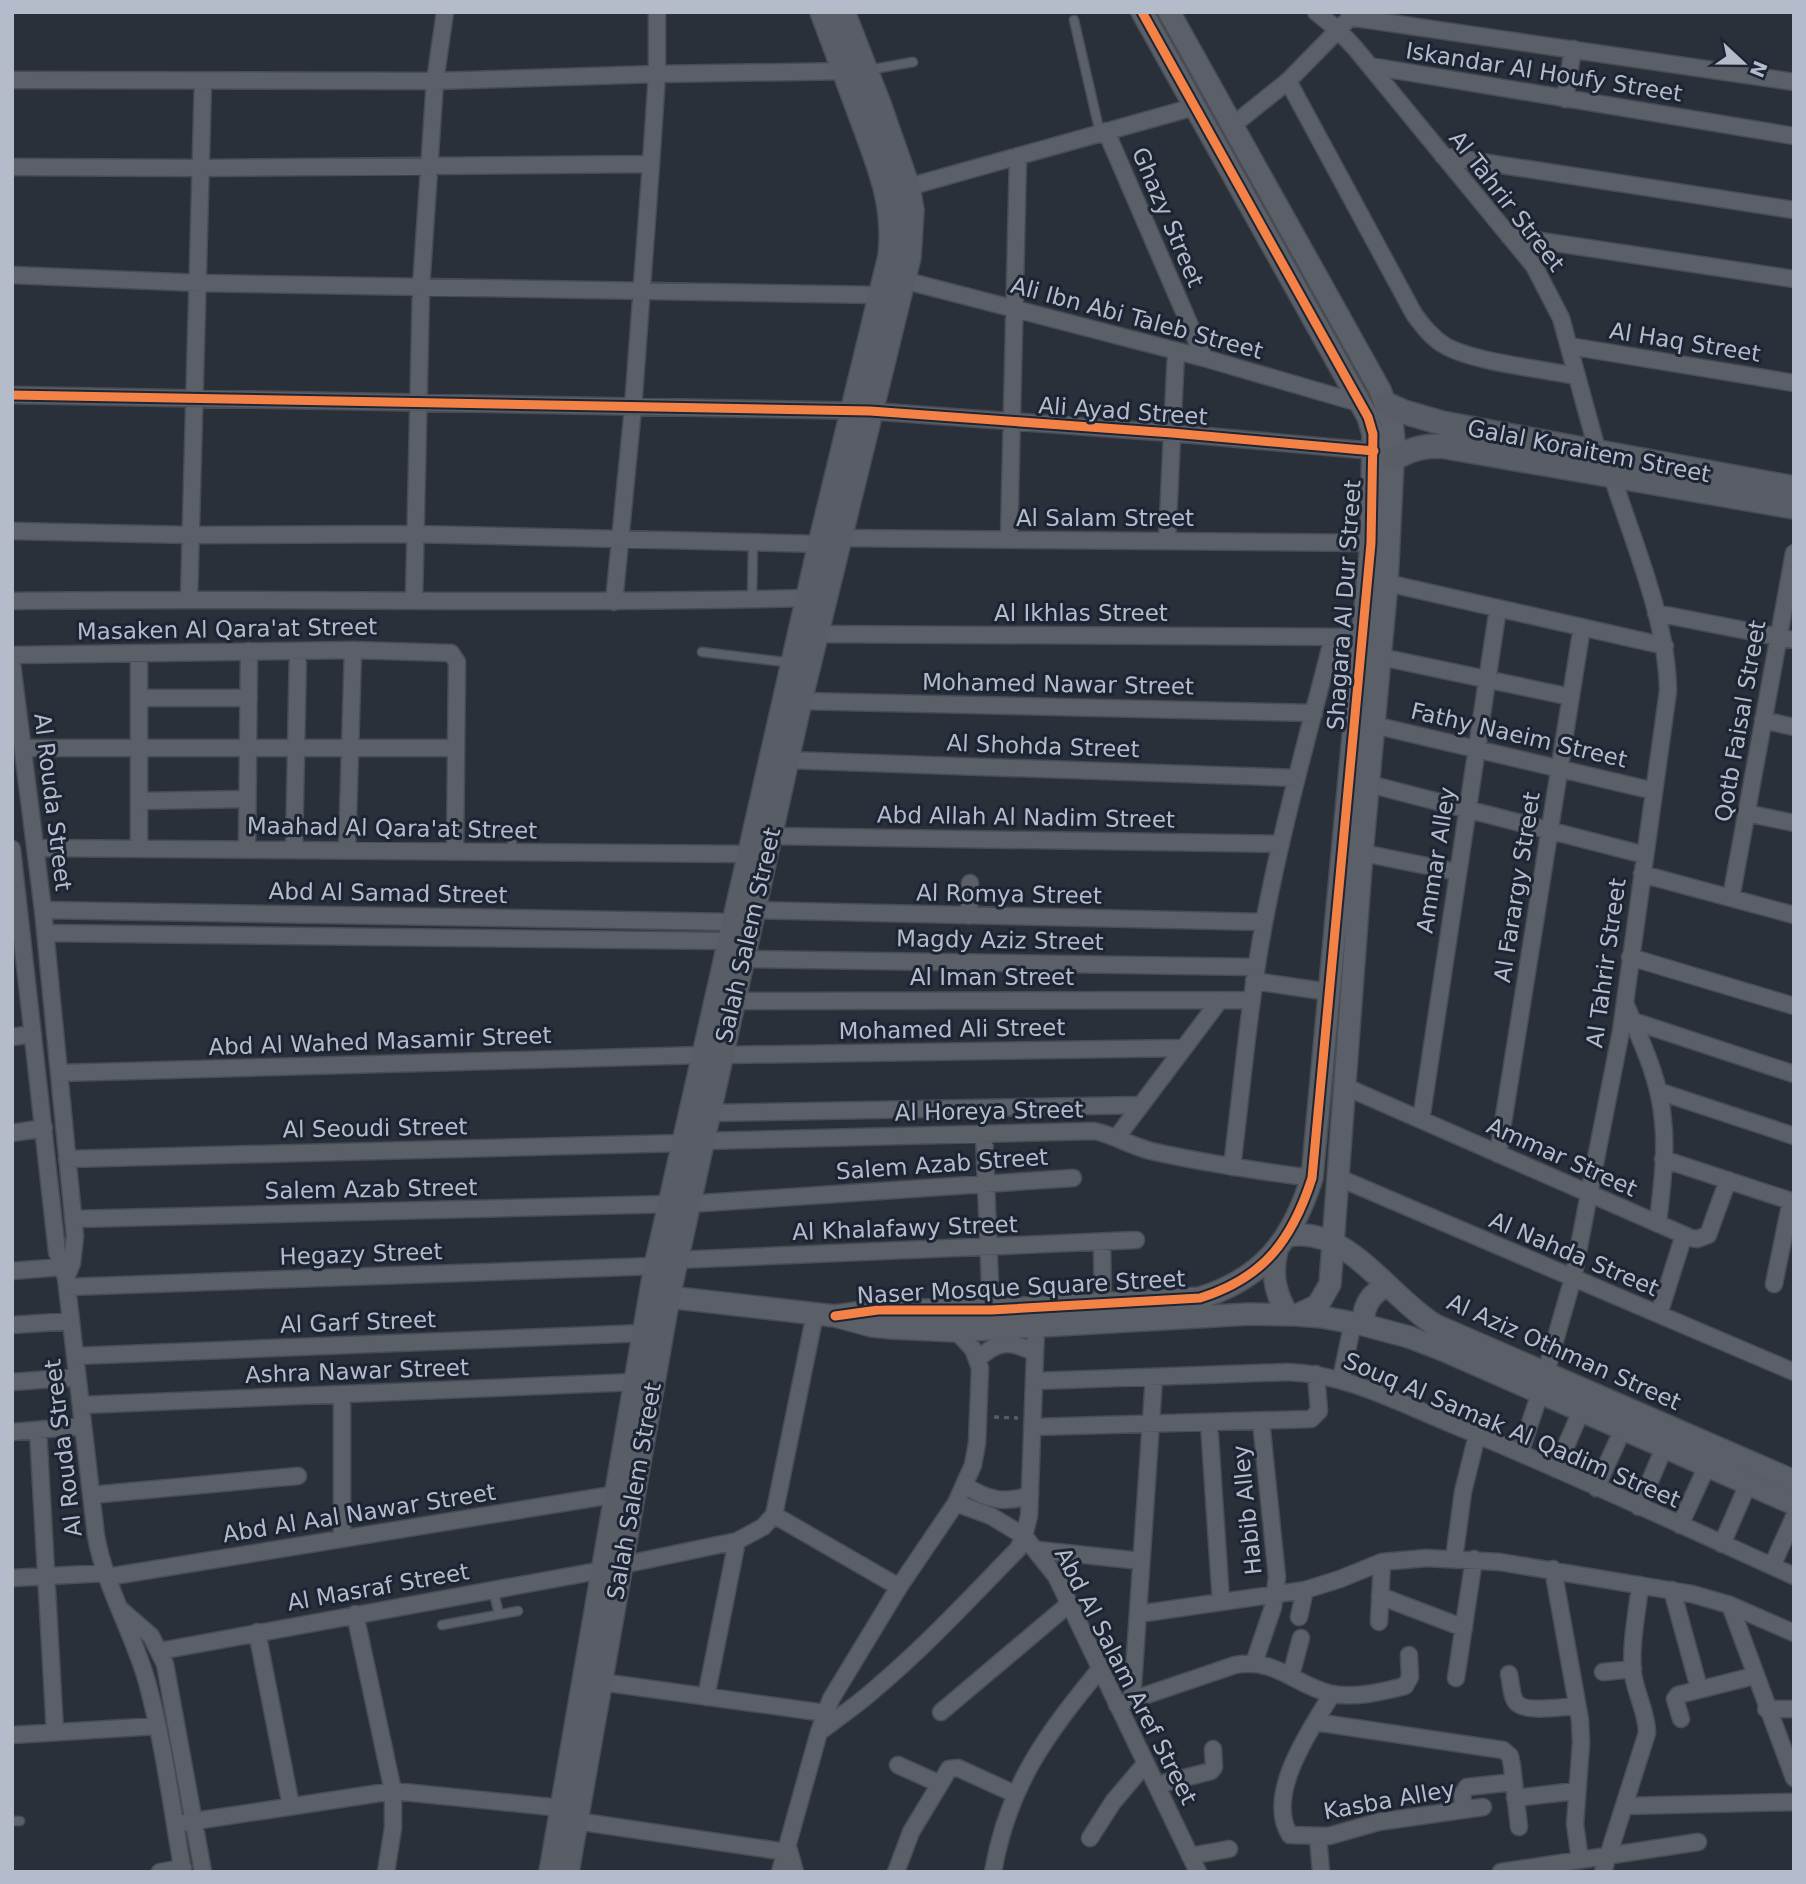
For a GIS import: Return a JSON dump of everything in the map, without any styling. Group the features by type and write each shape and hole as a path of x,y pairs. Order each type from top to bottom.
{"main road":[{"name":"Salah Salem Street","path":"822,12 855,71 869,108 908,187 912,234 903,280 860,411"},
{"name":"Salah Salem Street","path":"843,12 855,71"},
{"name":"Salah Salem Street","path":"693,1142 708,1113 712,1055 733,1001 734,941 753,910 787,760 800,701 808,634 860,411 880,295 890,256 891,215 869,108"},
{"name":"Galal Koraitem Street","path":"1386,404 1423,418 1460,438 1612,476 1794,507"},
{"name":"Galal Koraitem Street","path":"1384,455 1424,446 1441,446 1460,438 1598,453 1794,488"},
{"name":"Salah Salem Street","path":"551,1872 569,1814 601,1682 618,1494 644,1333 666,1263 693,1142 712,1055 749,853 793,663 808,634 808,598 829,541"},
{"name":"Salah Salem Street","path":"567,1872 569,1814 612,1568 668,1297 666,1263"}],"street":[{"path":"414,600 421,288 435,82 444,12"},
{"path":"614,602 633,408 651,164 657,74 657,12"},
{"name":"Shagara Al Dur Street","path":"1142,12 1182,88 1368,417 1384,455 1387,583 1369,783 1353,851 1329,992 1312,1178 1304,1204 1283,1243"},
{"name":"Shagara Al Dur Street","path":"1169,12 1386,404 1392,422 1384,455 1371,543 1363,637 1346,1087 1330,1284 1318,1305 1293,1315"},
{"name":"Al Tahrir Street","path":"1316,12 1339,30 1370,66 1534,266 1561,318 1598,453"},
{"path":"1232,126 1288,81 1351,15 1794,82"},
{"path":"1565,99 1573,50"},
{"name":"Iskandar Al Houfy Street","path":"1370,66 1794,136"},
{"path":"12,80 435,82 657,74 855,71"},
{"path":"1182,88 1204,77"},
{"path":"190,598 193,400 200,284 203,81"},
{"path":"1288,81 1414,314 1427,331 1444,345 1464,354 1577,376"},
{"path":"908,187 1194,107"},
{"name":"Ghazy Street","path":"1103,132 1204,358"},
{"path":"1009,540 1018,156"},
{"path":"1443,156 1794,210"},
{"path":"12,167 651,164"},
{"path":"1509,236 1794,279"},
{"path":"12,275 200,284 880,295"},
{"name":"Ali Ibn Abi Taleb Street","path":"903,280 1204,358 1359,403"},
{"name":"Al Haq Street","path":"1569,346 1794,383"},
{"path":"1167,541 1176,351"},
{"name":"Ali Ayad Street","path":"12,395 860,411 1172,433 1384,455"},
{"name":"Al Tahrir Street","path":"1520,1453 1573,1278 1590,1194 1621,1031 1668,691 1665,646 1612,476"},
{"name":"Al Salam Street","path":"12,531 191,535 414,534 753,542 1009,540 1371,543"},
{"name":"Qotb Faisal Street","path":"1731,898 1794,553"},
{"path":"1387,583 1665,646"},
{"path":"12,601 190,598 614,602 808,598"},
{"name":"Ammar Alley","path":"1421,1120 1498,608"},
{"path":"1656,613 1794,640"},
{"name":"Al Farargy Street","path":"1498,1154 1582,627"},
{"name":"Al Ikhlas Street","path":"808,634 1363,637"},
{"path":"1232,1167 1255,974 1264,922 1333,637"},
{"path":"348,850 353,650"},
{"path":"294,849 298,651"},
{"name":"Masaken Al Qara'at Street","path":"12,655 443,651 454,655 457,662 456,748"},
{"path":"247,849 249,652"},
{"path":"139,653 139,848"},
{"path":"1381,657 1571,697"},
{"name":"Al Rouda Street","path":"12,664 43,910 73,1219 75,1250 64,1277"},
{"path":"139,698 248,698"},
{"name":"Mohamed Nawar Street","path":"800,701 1314,713"},
{"path":"1762,720 1794,727"},
{"name":"Fathy Naeim Street","path":"1374,724 1654,791"},
{"path":"23,748 456,748 456,851"},
{"name":"Al Shohda Street","path":"787,760 1297,778"},
{"path":"1369,783 1645,855"},
{"path":"139,801 247,799"},
{"path":"1746,813 1794,823"},
{"name":"Abd Allah Al Nadim Street","path":"770,836 1281,844"},
{"name":"Maahad Al Qara'at Street","path":"36,848 749,853"},
{"path":"1353,851 1457,872"},
{"name":"Al Rouda Street","path":"13,855 17,932 33,1034 57,1252 71,1321 96,1536 106,1575 144,1675 157,1726 183,1870"},
{"path":"1642,874 1794,915"},
{"path":"969,916 970,883"},
{"name":"Abd Al Samad Street","path":"43,910 734,941"},
{"name":"Al Romya Street","path":"753,910 1264,922"},
{"name":"Abd Al Samad Street","path":"45,933 734,941"},
{"name":"Magdy Aziz Street","path":"734,941 1255,974 1329,992"},
{"path":"1630,957 1794,1006"},
{"path":"1117,1138 1220,1000"},
{"name":"Al Iman Street","path":"733,1001 1252,1000"},
{"path":"1624,1001 1652,1068 1664,1122 1658,1224"},
{"path":"1633,1021 1794,1074"},
{"path":"12,1037 33,1034"},
{"name":"Mohamed Ali Street","path":"712,1055 1184,1048"},
{"name":"Abd Al Wahed Masamir Street","path":"59,1073 712,1055"},
{"name":"Ammar Street","path":"1346,1087 1684,1235"},
{"path":"1658,1091 1794,1136"},
{"path":"708,1113 1142,1105"},
{"path":"12,1133 44,1128"},
{"name":"Al Horeya Street","path":"693,1142 1094,1131 1148,1150 1232,1167 1312,1178"},
{"path":"984,1133 991,1310"},
{"name":"Al Seoudi Street","path":"67,1159 693,1142"},
{"path":"1663,1159 1793,1202 1774,1284"},
{"name":"Al Nahda Street","path":"1337,1177 1794,1372"},
{"name":"Salem Azab Street","path":"73,1219 679,1204 1073,1178"},
{"path":"1659,1314 1684,1235 1697,1239 1707,1235 1728,1180"},
{"path":"1293,1315 1282,1305 1275,1284 1274,1261 1283,1243 1311,1234 1333,1242"},
{"name":"Al Khalafawy Street","path":"666,1263 1136,1240"},
{"path":"1102,1241 1102,1314"},
{"name":"Al Aziz Othman Street","path":"1333,1242 1366,1265 1412,1310 1434,1325 1543,1383 1581,1411 1794,1504"},
{"name":"Naser Mosque Square Street","path":"668,1297 825,1315 872,1326 956,1331 1036,1327 1200,1298 1222,1291 1261,1267 1283,1243"},
{"name":"Hegazy Street","path":"12,1271 64,1277 666,1263"},
{"path":"1341,1379 1368,1301 1387,1286"},
{"name":"Naser Mosque Square Street","path":"825,1315 878,1310 1293,1315 1358,1324 1409,1337"},
{"path":"825,1315 774,1515 899,1587"},
{"path":"12,1325 71,1321"},
{"path":"819,1732 873,1691 939,1631 1018,1549 1029,1516 1036,1327"},
{"path":"780,1872 819,1732 838,1684 965,1485 977,1443 980,1368 973,1349 956,1331"},
{"name":"Al Garf Street","path":"75,1356 644,1333"},
{"name":"Al Aziz Othman Street","path":"1409,1337 1543,1383 1794,1481"},
{"path":"978,1359 992,1346 1007,1343 1022,1346 1035,1353"},
{"name":"Souq Al Samak Al Qadim Street","path":"1035,1381 1288,1372 1341,1379 1520,1453 1794,1576"},
{"path":"1034,1422 1151,1424 1306,1420 1316,1416 1319,1406 1316,1374"},
{"path":"12,1382 77,1377"},
{"path":"1154,1377 1138,1614 1125,1702 1235,1665 1254,1663 1273,1667 1316,1689 1352,1696 1405,1686 1410,1677 1409,1655"},
{"name":"Ashra Nawar Street","path":"81,1405 635,1382"},
{"path":"342,1394 342,1538"},
{"path":"1556,1469 1581,1411"},
{"name":"Habib Alley","path":"1261,1421 1277,1569 1277,1594"},
{"path":"1209,1423 1221,1602"},
{"path":"12,1432 83,1426"},
{"path":"1596,1488 1623,1429"},
{"path":"38,1430 55,1732"},
{"path":"1454,1559 1463,1492 1477,1435"},
{"path":"1639,1507 1664,1448"},
{"path":"1680,1525 1707,1466"},
{"path":"91,1495 298,1476"},
{"path":"1722,1544 1748,1484"},
{"path":"965,1485 977,1493 1003,1501 1030,1495"},
{"name":"Abd Al Aal Nawar Street","path":"12,1578 106,1575 618,1494"},
{"name":"Abd Al Salam Aref Street","path":"956,1503 991,1516 1024,1536 1038,1550 1056,1576 1100,1669 1125,1702 1146,1763 1198,1872"},
{"name":"Al Masraf Street","path":"160,1651 612,1568 737,1541 763,1527 774,1515"},
{"path":"1772,1566 1794,1517"},
{"path":"706,1698 737,1541"},
{"path":"1038,1550 1141,1561"},
{"path":"1138,1614 1305,1590 1382,1562 1412,1558 1474,1559 1711,1598 1794,1633"},
{"path":"1456,1678 1474,1559"},
{"path":"1379,1622 1382,1562"},
{"path":"1553,1570 1581,1743 1575,1824 1580,1860"},
{"path":"1603,1872 1647,1733 1645,1713 1637,1693 1633,1669 1640,1585"},
{"path":"1299,1617 1305,1590"},
{"path":"1672,1590 1699,1688"},
{"path":"1254,1663 1277,1594"},
{"path":"1380,1596 1464,1629"},
{"path":"941,1712 1069,1604"},
{"path":"1730,1605 1766,1709 1794,1778"},
{"name":"Al Rouda Street","path":"120,1609 146,1629 165,1664 203,1872"},
{"path":"355,1614 393,1791 393,1828 386,1872"},
{"path":"257,1632 291,1806"},
{"path":"1292,1675 1301,1638"},
{"path":"993,1872 1004,1824 1015,1794 1039,1747 1100,1669"},
{"path":"1603,1672 1633,1669"},
{"path":"1509,1674 1514,1701 1519,1705 1530,1708 1577,1706"},
{"path":"1681,1719 1675,1699 1678,1695 1755,1676"},
{"path":"601,1682 825,1713"},
{"name":"Kasba Alley","path":"1332,1694 1290,1768 1284,1802 1286,1827 1290,1835 1318,1837 1378,1822 1483,1807"},
{"path":"1766,1709 1794,1709"},
{"path":"1315,1722 1503,1750 1510,1756 1519,1827"},
{"path":"12,1735 157,1726"},
{"path":"1157,1785 1211,1771 1214,1767 1213,1749"},
{"path":"1090,1838 1113,1802 1146,1763"},
{"path":"898,1765 940,1784"},
{"path":"896,1872 911,1832 949,1769 954,1767 1015,1794"},
{"path":"1464,1810 1462,1795 1466,1787 1576,1791"},
{"path":"175,1824 393,1791 569,1814 787,1848"},
{"path":"1623,1806 1794,1801"},
{"path":"1318,1837 1321,1872"},
{"path":"1501,1872 1698,1842"},
{"path":"787,1848 794,1872"},
{"path":"1191,1856 1229,1849"},
{"path":"160,1872 183,1870"}],"lane":[{"path":"1074,20 1103,132"},
{"path":"855,71 913,62"},
{"path":"752,599 753,542"},
{"path":"702,652 793,663"},
{"path":"499,829 507,831 512,838 513,851"},
{"path":"493,1590 499,1614"},
{"path":"442,1625 518,1611"}],"path":[{"path":"978,1417 1034,1422"}],"cycle path":[{"path":"835,1316 878,1310 991,1310 1200,1298 1242,1280 1273,1254 1295,1220 1312,1178 1371,543 1373,434 1368,417 1142,12"},
{"path":"12,395 870,411 1374,451"}]}
